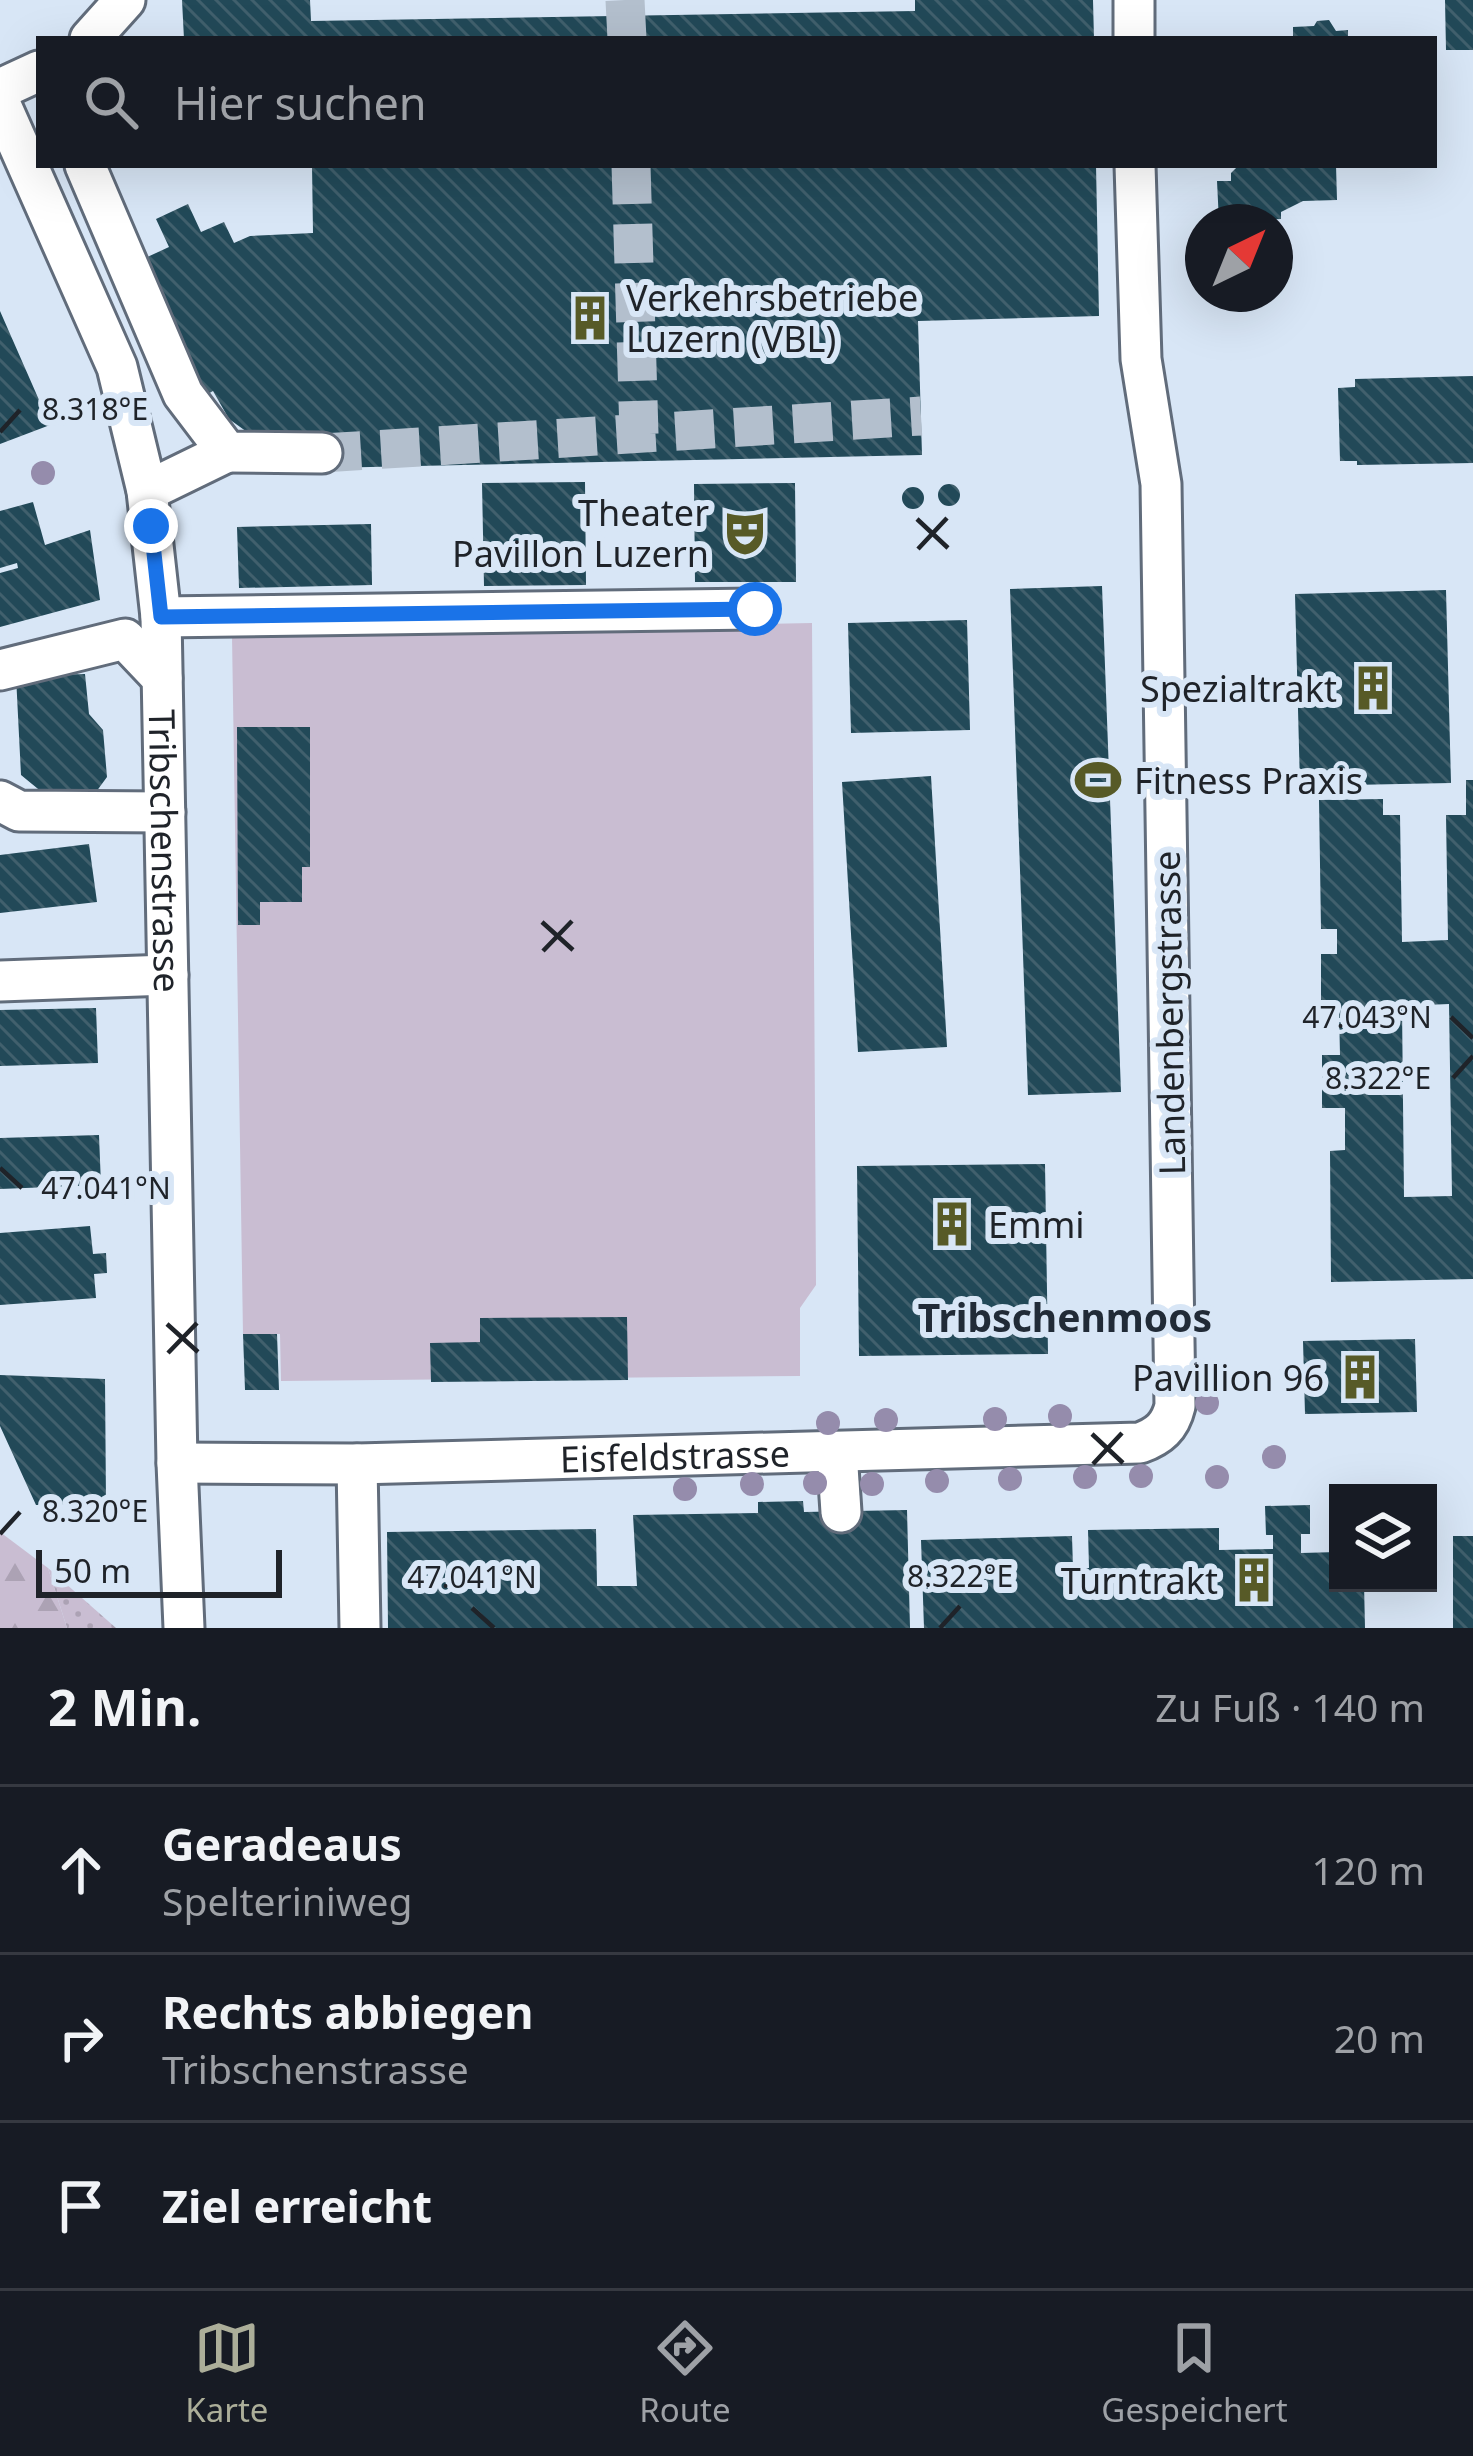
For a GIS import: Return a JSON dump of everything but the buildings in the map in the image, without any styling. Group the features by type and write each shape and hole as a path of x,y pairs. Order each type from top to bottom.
{"street":[{"path":"93,36 125,0"},
{"path":"1134,0 1134,36"},
{"name":"Tribschenstrasse","path":"21,85 36,129"},
{"name":"Tribschenstrasse","path":"49,168 110,349 147,490 161,617 184,1628"},
{"path":"87,168 183,394 227,452"},
{"name":"Landenbergstrasse","path":"1135,168 1141,359 1161,484 1175,1406 1166,1428"},
{"path":"147,490 227,452 322,454"},
{"path":"161,617 755,609"},
{"path":"0,670 125,639 162,678"},
{"path":"6,808 165,812"},
{"path":"0,981 168,975"},
{"name":"Eisfeldstrasse","path":"177,1463 357,1464 1140,1443 1166,1428"},
{"path":"838,1452 841,1512"},
{"path":"357,1464 360,1628"}],"green space":[{"path":"812,623 816,1285 800,1308 800,1376 281,1381 280,1334 243,1334 232,636"},
{"path":"0,1532 48,1568 67,1628 0,1628"},
{"path":"48,1568 116,1628 67,1628"}],"tunnel":[{"path":"625,0 627,36"},
{"path":"631,168 639,434"},
{"path":"322,453 921,416"}],"place":[{"name":"Verkehrsbetriebe Luzern (VBL)","path":"590,318"},
{"name":"Theater Pavillon Luzern","path":"745,533"},
{"name":"Spezialtrakt","path":"1373,688"},
{"name":"Fitness Praxis","path":"1098,780"},
{"name":"Emmi","path":"952,1224"},
{"name":"Pavillion 96","path":"1360,1377"},
{"name":"Turntrakt","path":"1254,1580"}],"district":[{"name":"Tribschenmoos","path":"1065,1316"}],"route":[{"path":"151,526 161,617 755,609"}]}
